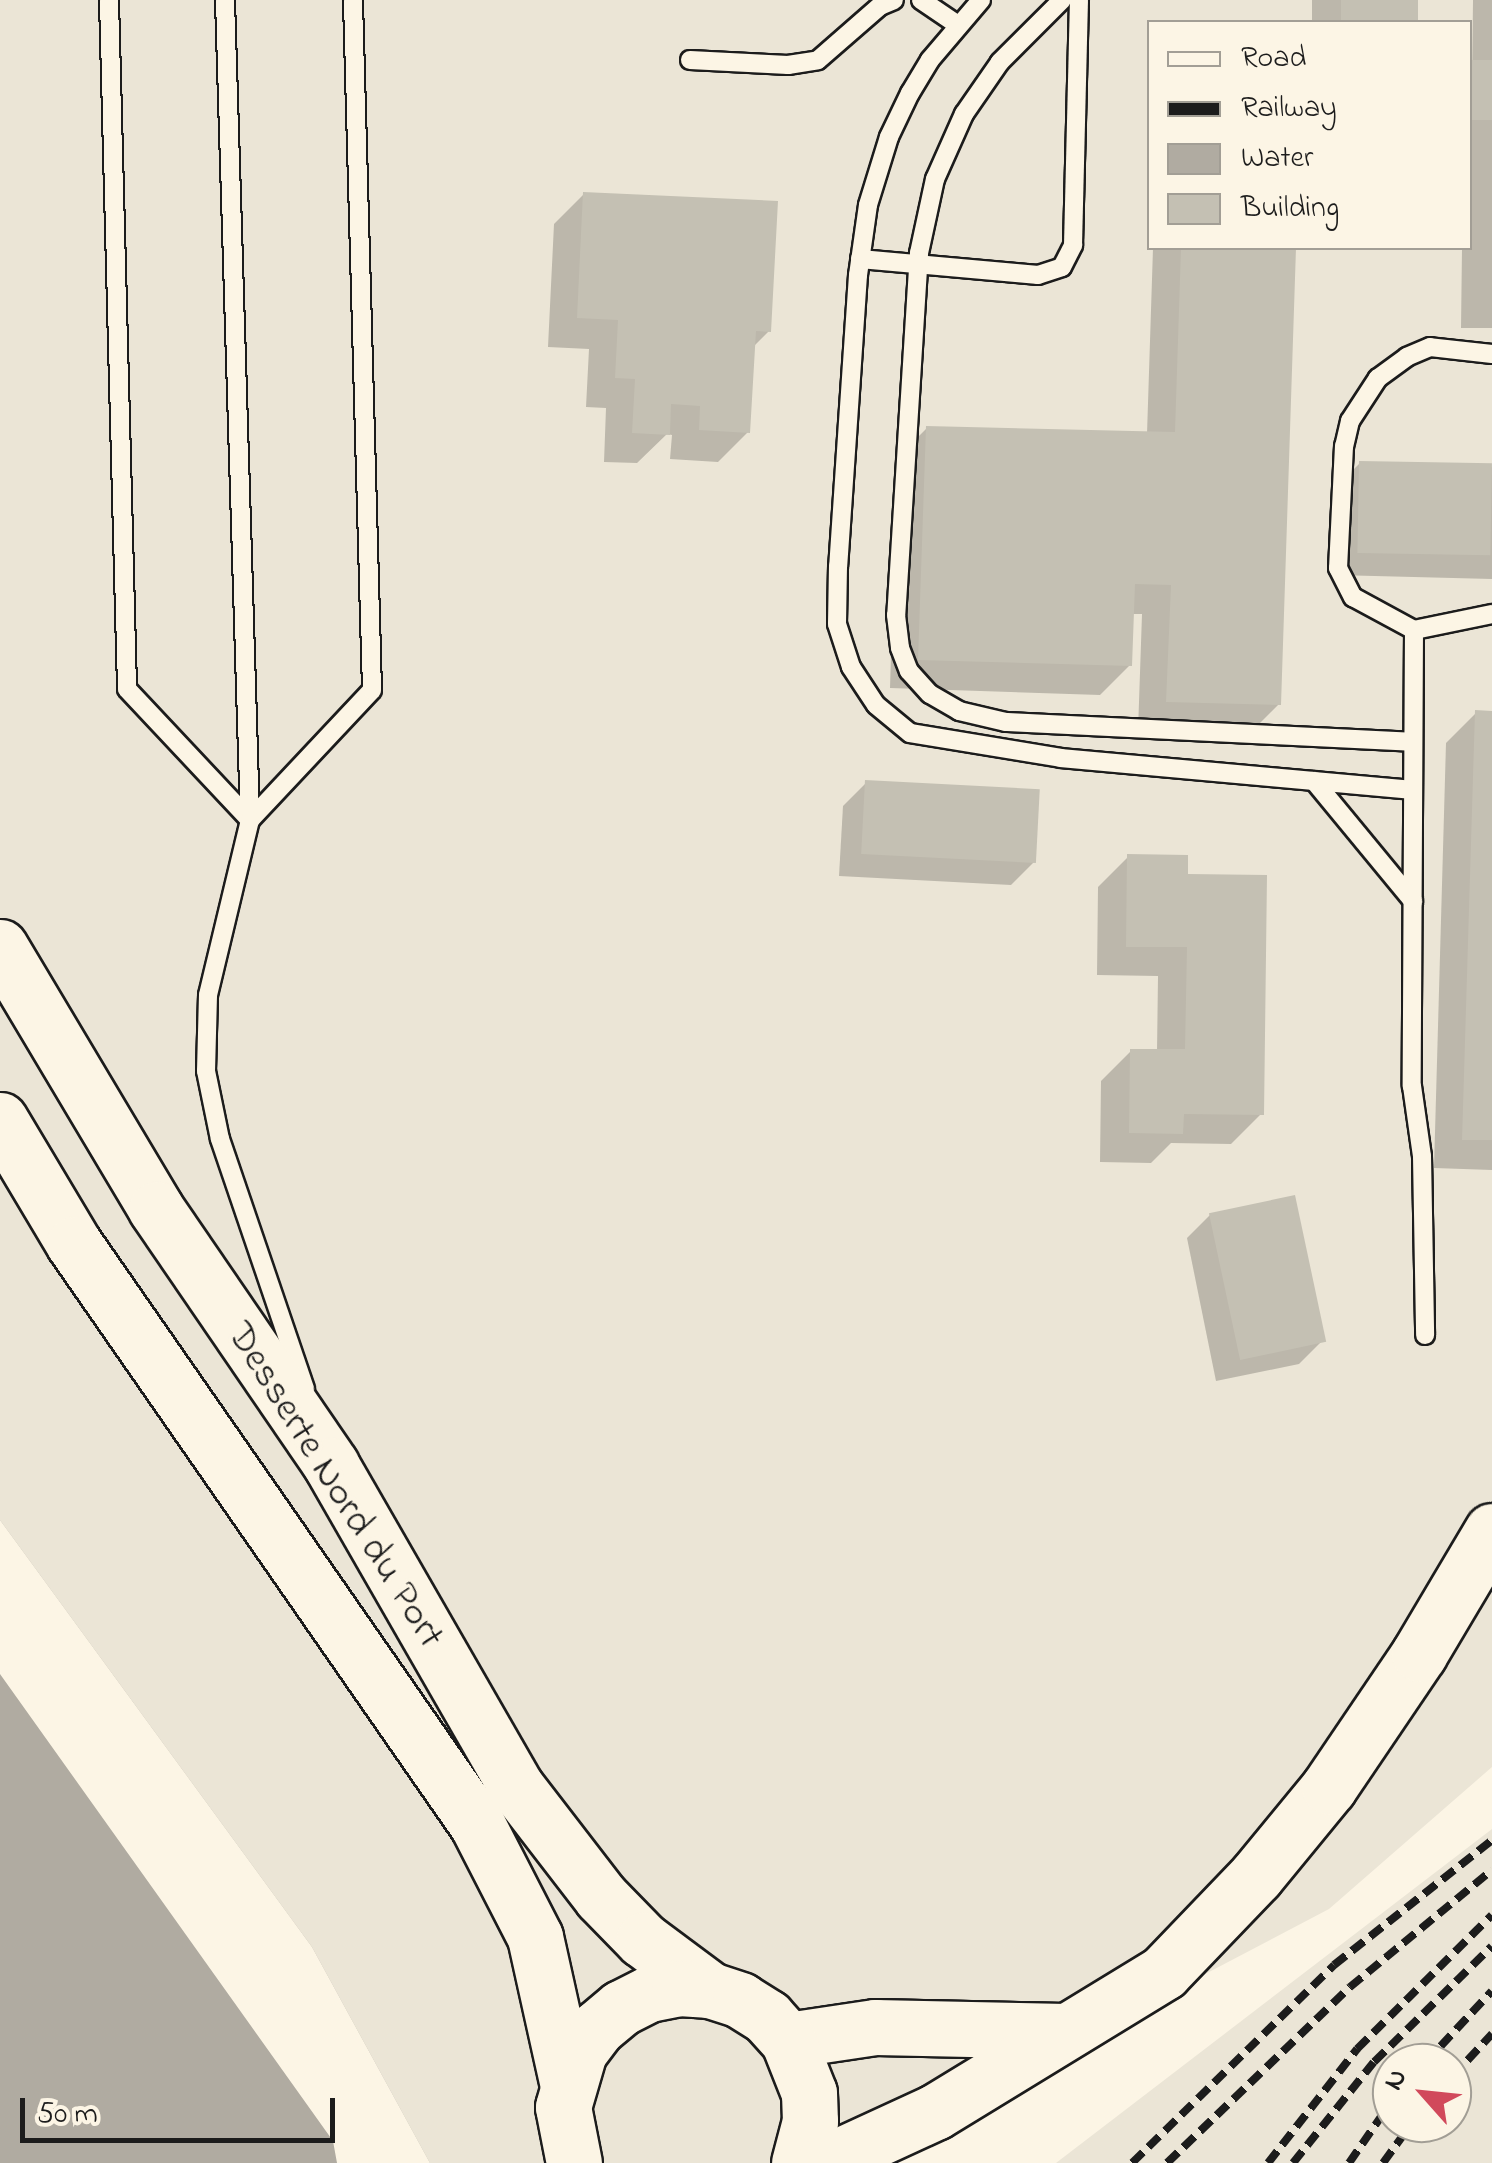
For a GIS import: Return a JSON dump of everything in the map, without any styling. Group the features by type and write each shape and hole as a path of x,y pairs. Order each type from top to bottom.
{"main road":[{"name":"Desserte Nord du Port","path":"0,947 156,1209 331,1465 517,1788 601,1897 643,1940 710,1990"},
{"name":"Desserte Nord du Port","path":"0,1120 74,1244 478,1824 536,1938 567,2081"},
{"path":"824,2163 935,2112 1164,1972 1256,1876 1329,1787 1419,1654 1492,1531"},
{"path":"574,2163 565,2133 567,2081 579,2052 597,2028 621,2008 649,1994 679,1988 710,1990 740,2000 767,2016 788,2040 809,2092 810,2121 799,2163"},
{"path":"788,2040 875,2026 1066,2032"}],"lane":[{"path":"109,0 127,688 250,820"},
{"path":"224,0 250,820 208,996 206,1071 220,1139 331,1465"},
{"path":"250,820 372,690 352,0"},
{"path":"690,60 788,65 818,60 880,6 894,0"},
{"path":"921,0 958,25"},
{"path":"981,0 930,60 889,138 868,205 860,259 837,624 851,667 876,705 910,733 1006,750 1413,790"},
{"path":"1062,0 1000,62 964,114 935,179 918,264 896,615 900,648 910,671 930,694 958,711 1006,722 1413,742"},
{"path":"860,259 1038,275 1062,267 1070,257 1079,0"},
{"path":"1492,354 1462,347 1430,347 1407,356 1378,378 1350,422 1344,446 1340,577 1353,598 1414,630 1492,614"},
{"path":"1414,630 1412,1086 1422,1156 1425,1336"},
{"path":"1006,722 1006,750"},
{"path":"1314,781 1412,901"}],"shaded area":[{"path":"0,0 1492,0 1492,1767 1329,1909 845,2163 430,2163 312,1947 0,1520"},
{"path":"1492,1829 1492,2163 1056,2163"}],"water":[{"path":"0,1520 312,1947 430,2163 0,2163"}],"pier":[{"path":"0,1520 312,1947 430,2163 337,2163 333,2141 0,1674"}],"building":[{"path":"1341,0 1418,0 1418,20 1341,20"},
{"path":"1472,60 1492,60 1492,120 1472,120"},
{"path":"583,192 778,201 771,332 756,331 750,433 699,430 700,406 671,404 670,435 632,433 635,379 615,378 618,320 577,318"},
{"path":"1181,250 1296,250 1281,705 1166,702 1171,585 1135,584 1132,666 918,660 926,426 1175,432"},
{"path":"1359,461 1492,463 1490,555 1357,553"},
{"path":"1475,710 1492,711 1492,1140 1462,1140"},
{"path":"865,780 1040,789 1036,863 861,854"},
{"path":"1127,854 1188,855 1188,874 1267,875 1264,1115 1184,1114 1183,1134 1129,1133 1130,1049 1185,1049 1187,947 1126,947"},
{"path":"1295,1195 1326,1342 1240,1360 1209,1213"}],"railway":[{"path":"1132,2163 1334,1965 1492,1840"},
{"path":"1167,2163 1350,1987 1492,1870"},
{"path":"1268,2163 1357,2049 1492,1915"},
{"path":"1293,2163 1374,2062 1492,1946"},
{"path":"1444,2043 1492,1991"},
{"path":"1472,2056 1492,2034"},
{"path":"1349,2163 1372,2130"},
{"path":"1383,2163 1398,2143"}]}
